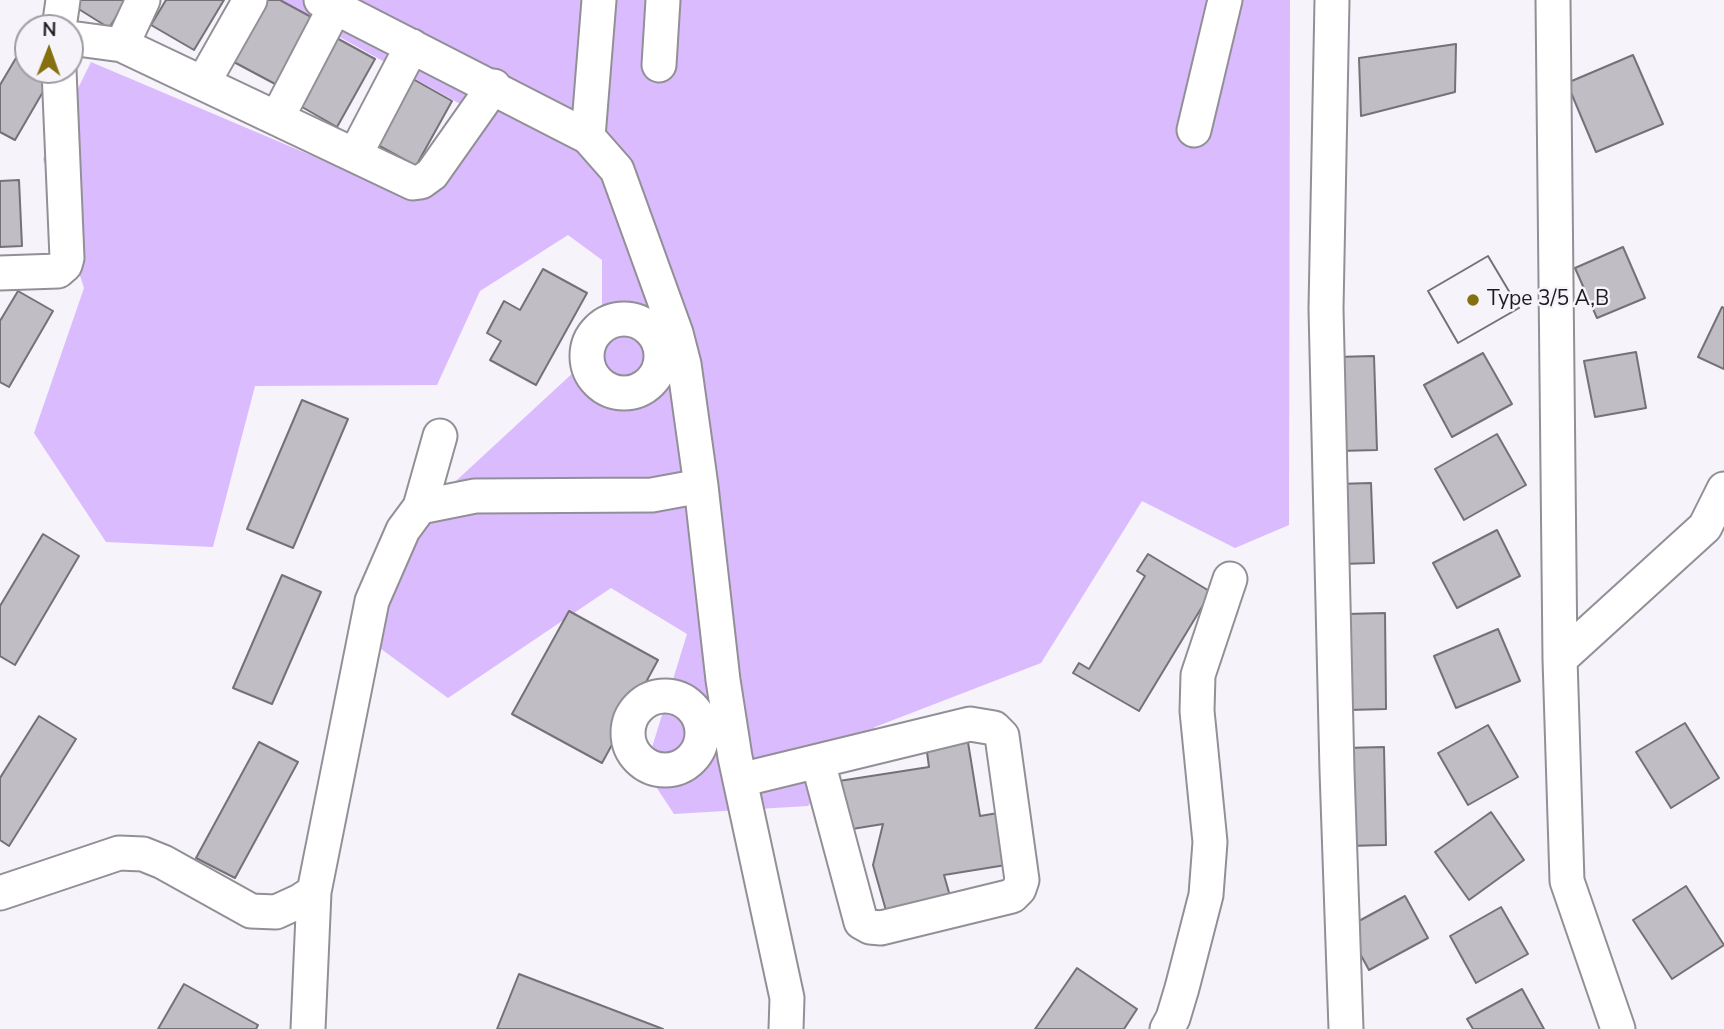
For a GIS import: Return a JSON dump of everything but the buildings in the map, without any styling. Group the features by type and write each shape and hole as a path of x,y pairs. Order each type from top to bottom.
{"street":[{"path":"122,45 143,0"},
{"path":"203,83 250,0"},
{"path":"588,137 599,0"},
{"path":"659,65 663,0"},
{"path":"1194,130 1224,0"},
{"path":"1332,0 1326,309 1346,1029"},
{"path":"1553,0 1560,659 1567,881 1618,1029"},
{"path":"277,118 328,4 372,13 412,46 494,86 588,137 617,170 667,337 684,364 723,680 738,769 787,998 786,1029"},
{"path":"84,40 122,45 413,183 421,182 432,174 494,86"},
{"path":"355,155 412,46"},
{"path":"0,273 58,271 65,265 67,258 60,84"},
{"path":"308,1029 314,892 372,601 402,530 420,507 440,436"},
{"path":"420,507 475,496 652,495 701,486"},
{"path":"1560,659 1705,527 1724,489"},
{"path":"1167,1029 1182,988 1206,895 1210,842 1197,711 1198,675 1230,579"},
{"path":"685,701 723,680"},
{"path":"662,696 685,701 700,719 702,741 697,754 688,763 677,769 664,771 651,768 640,761 632,751 628,725 633,713 651,698 662,696"},
{"path":"688,763 738,769 818,762 970,724 994,729 1002,736 1021,880 1019,890 1012,896 881,928 870,927 861,922 818,762"},
{"path":"0,893 119,853 143,854 163,862 251,911 276,912 314,892"}],"shaded area":[{"path":"273,0 1290,0 1289,525 1235,548 1142,501 1041,663 875,727 808,806 674,814 645,770 687,634 611,588 448,698 373,643 391,541 602,346 602,260 568,235 480,291 437,385 255,386 213,547 106,542 34,433 84,288 43,159 80,84 84,84 84,76 91,62 386,187 480,115"}],"place":[{"name":"Type 3/5 A,B","path":"1473,300"}]}
